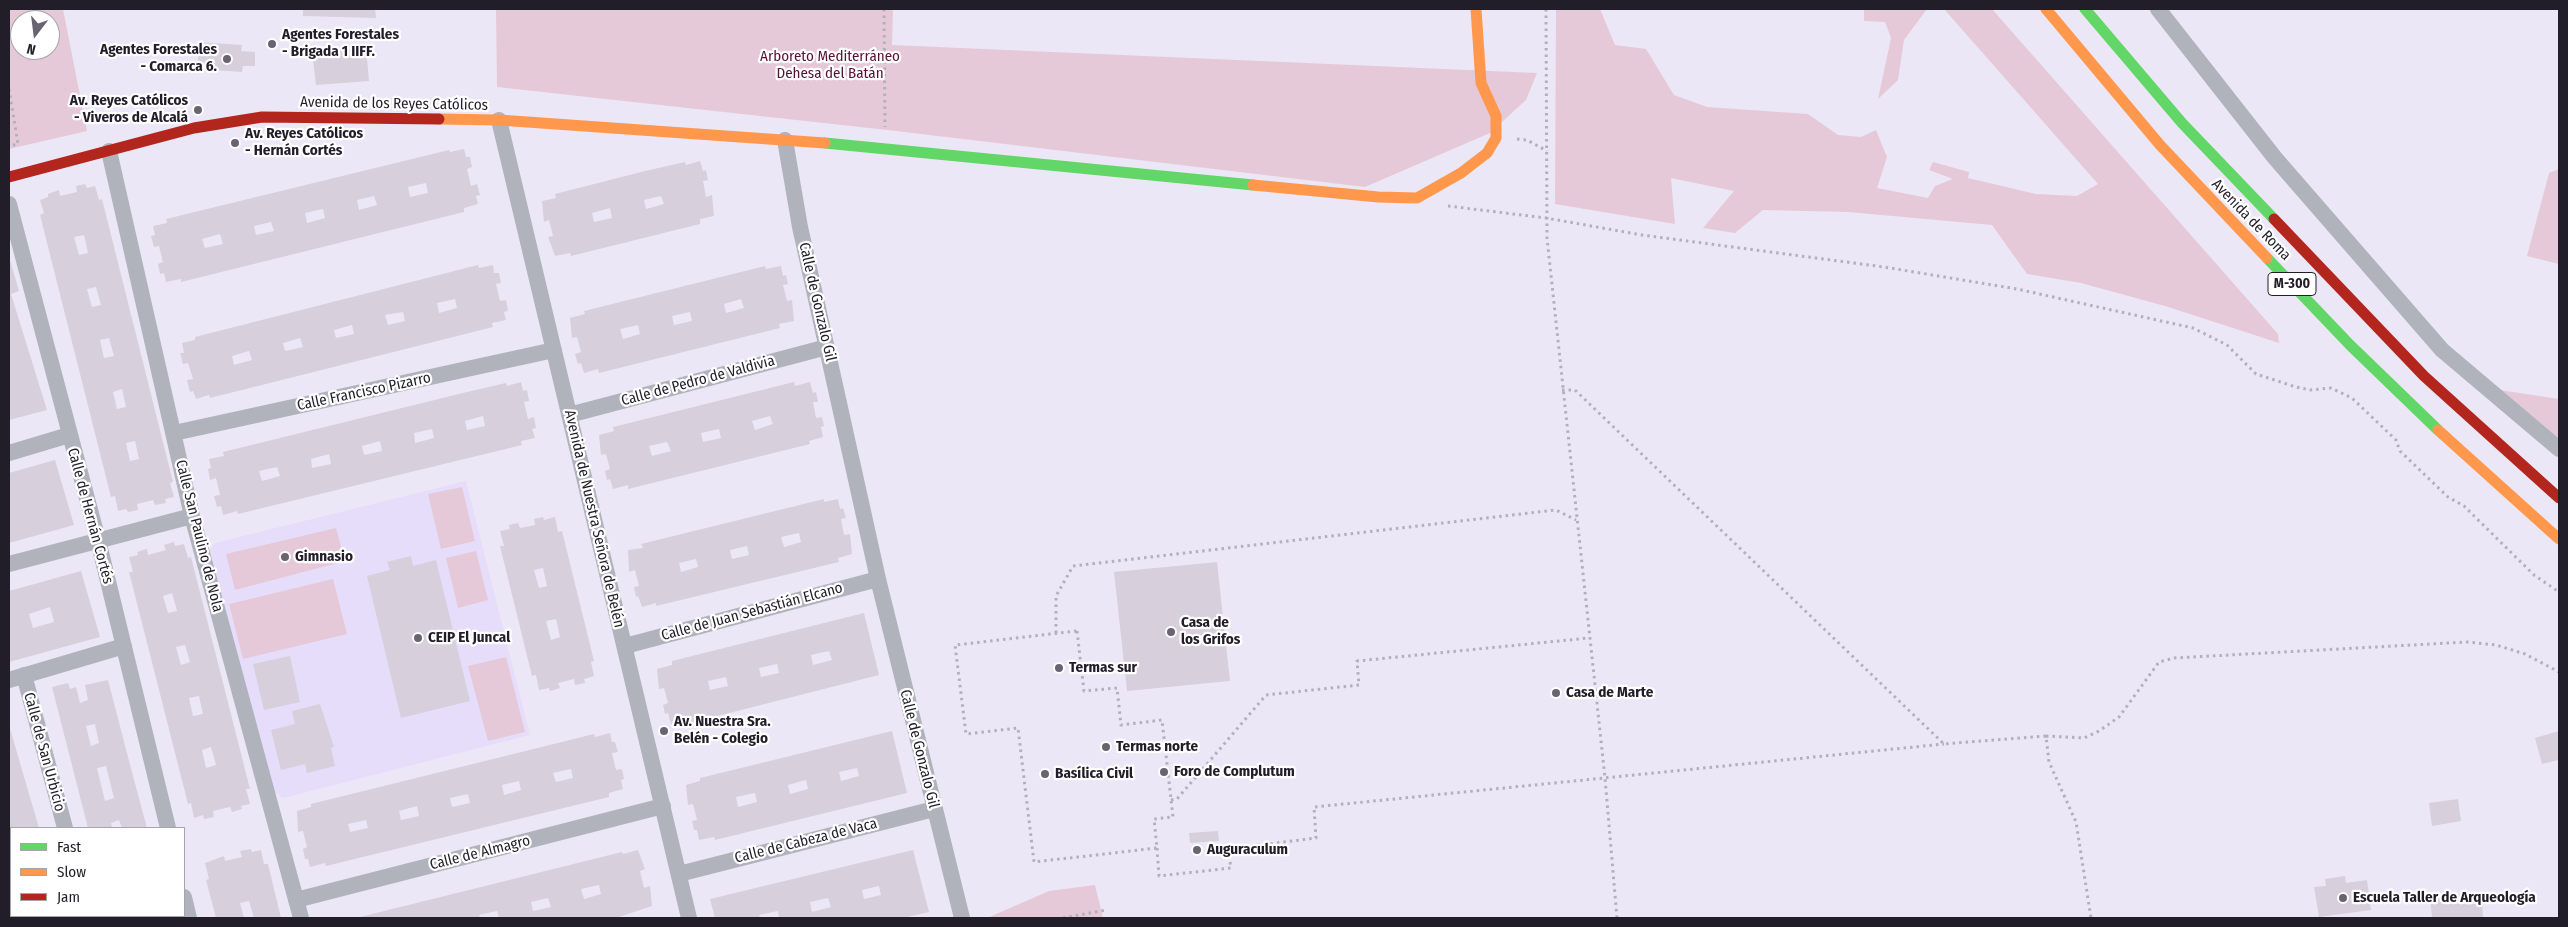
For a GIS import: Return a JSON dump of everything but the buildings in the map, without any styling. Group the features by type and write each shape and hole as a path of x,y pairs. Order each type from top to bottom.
{"street":[{"path":"1417,198 1461,173 1487,154 1496,138 1496,116 1481,83 1476,9"},
{"name":"Avenida de Roma","path":"2046,9 2160,145 2350,345 2404,398 2559,540"},
{"name":"Avenida de Roma","path":"2085,9 2182,123 2424,376 2559,498"},
{"path":"2158,9 2275,158 2442,350 2559,449"},
{"name":"Avenida de los Reyes Católicos","path":"9,177 194,128 262,117 499,120 885,148 1378,197 1417,198"},
{"name":"Avenida de Nuestra Señora de Belén","path":"499,120 689,918"},
{"name":"Calle de Gonzalo Gil","path":"785,140 800,228 878,579 962,918"},
{"name":"Calle San Paulino de Nola","path":"109,150 192,516 301,918"},
{"name":"Calle de Hernán Cortés","path":"9,204 98,540 168,827"},
{"name":"Calle de Pedro de Valdivia","path":"569,415 827,347"},
{"name":"Calle Francisco Pizarro","path":"174,433 554,350"},
{"path":"9,453 69,435"},
{"path":"9,564 192,516"},
{"name":"Calle de Juan Sebastián Elcano","path":"625,646 878,579"},
{"path":"16,677 124,646"},
{"name":"Calle de San Urbicio","path":"16,677 65,827"},
{"name":"Calle de Almagro","path":"296,900 663,806"},
{"name":"Calle de Cabeza de Vaca","path":"679,874 934,809"},
{"path":"185,900 189,918"}],"path":[{"path":"884,9 885,148"},
{"path":"1546,9 1548,152 1546,218 1562,390 1605,778 1617,918"},
{"path":"9,89 18,144 9,146"},
{"path":"1496,138 1527,140 1548,152"},
{"path":"1417,198 1438,205 1546,218 1642,235 1884,267 1998,286 2193,328 2227,345 2256,374 2310,390 2331,388 2352,398 2396,440 2400,451 2448,497 2464,506 2534,574 2559,592"},
{"path":"1562,390 1575,390 1944,744"},
{"path":"1056,633 1056,596 1073,566 1556,510 1576,520"},
{"path":"1157,848 1034,862 1018,728 966,734 955,645 1077,631 1084,691 1117,688 1121,725 1162,720 1173,817 1154,819 1160,876 1231,868 1228,849 1316,838 1314,807 1944,744 2046,736 2084,738 2099,731 2120,717 2159,662 2174,658 2467,642 2496,645 2525,654 2559,672"},
{"path":"1171,800 1177,798 1266,695 1359,686 1358,661 1589,638"},
{"path":"2046,736 2049,762 2076,822 2092,918"},
{"path":"1063,918 1106,910"}],"shaded area":[{"path":"466,481 530,735 283,798 268,787 210,550 215,543"}],"green space":[{"path":"9,9 63,9 87,131 9,149"},
{"name":"Arboreto Mediterráneo Dehesa del Batán","path":"496,9 893,9 892,45 1537,73 1526,100 1490,133 1365,187 896,131 497,87"},
{"path":"1556,9 1600,9 1615,45 1646,49 1674,95 1707,107 1808,114 1838,135 1861,137 1876,130 1887,157 1877,188 1928,198 1935,186 1953,179 1929,170 1933,162 1969,172 1968,178 2036,194 2077,196 2098,184 1944,9 1992,9 2278,334 2279,343 2165,306 2081,283 2027,274 1992,225 1848,212 1763,210 1735,233 1703,228 1734,191 1671,178 1675,224 1555,204"},
{"path":"1864,9 1927,9 1904,40 1898,80 1878,99 1891,38 1885,22 1864,21"},
{"path":"2559,169 2559,264 2527,256 2549,173"},
{"path":"2500,390 2559,399 2559,439"},
{"path":"462,487 475,541 441,549 428,494"},
{"name":"Gimnasio","path":"336,528 345,561 235,590 226,554"},
{"path":"476,551 488,600 458,608 446,558"},
{"path":"333,579 347,634 243,659 229,604"},
{"path":"506,657 525,732 488,741 468,666"},
{"path":"1095,885 1103,918 987,918 1049,891"}],"traffic: fast":[{"path":"2085,9 2182,123 2274,219"},
{"path":"825,143 1253,185"},
{"path":"2267,258 2350,345 2438,430"}],"traffic: slow":[{"path":"1253,185 1378,197 1417,198 1461,173 1487,153 1496,138 1496,116 1481,83 1476,9"},
{"path":"2046,9 2160,145 2267,258"},
{"path":"439,119 499,120 825,143"},
{"path":"2438,430 2559,539"}],"traffic: jam":[{"path":"9,177 194,128 262,117 439,119"},
{"path":"2274,219 2424,376 2559,498"}],"place":[{"name":"Agentes Forestales - Brigada 1 IIFF.","path":"272,44"},
{"name":"Agentes Forestales - Comarca 6.","path":"227,59"},
{"name":"Av. Reyes Católicos - Viveros de Alcalá","path":"198,110"},
{"name":"Av. Reyes Católicos - Hernán Cortés","path":"235,143"},
{"name":"Gimnasio","path":"285,557"},
{"name":"Casa de los Grifos","path":"1171,632"},
{"name":"CEIP El Juncal","path":"418,638"},
{"name":"Termas sur","path":"1059,668"},
{"name":"Casa de Marte","path":"1556,693"},
{"name":"Av. Nuestra Sra. Belén - Colegio","path":"664,731"},
{"name":"Termas norte","path":"1106,747"},
{"name":"Foro de Complutum","path":"1164,772"},
{"name":"Basílica Civil","path":"1045,774"},
{"name":"Auguraculum","path":"1197,850"},
{"name":"Escuela Taller de Arqueología","path":"2343,898"}]}
